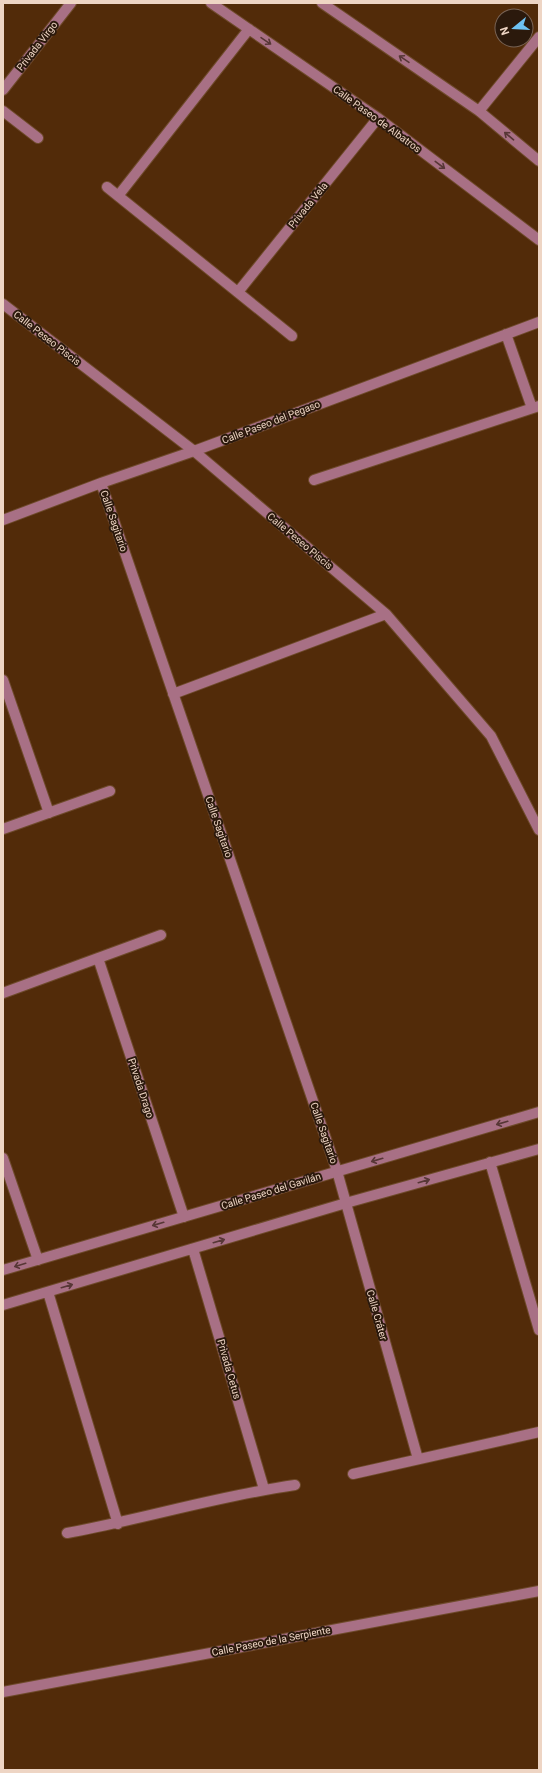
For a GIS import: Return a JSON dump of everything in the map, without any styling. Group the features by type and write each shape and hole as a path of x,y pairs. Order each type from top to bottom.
{"street":[{"name":"Privada Virgo","path":"3,90 71,3"},
{"name":"Calle Paseo de Albatros","path":"211,3 378,118 539,240"},
{"path":"322,3 479,111 539,161"},
{"path":"118,196 249,29"},
{"path":"479,111 539,37"},
{"path":"3,111 38,138"},
{"name":"Privada Vela","path":"238,292 378,118"},
{"path":"107,187 292,336"},
{"name":"Calle Peseo Piscis","path":"3,304 194,451 386,614 491,736 539,830"},
{"name":"Calle Paseo del Pegaso","path":"5,517 194,451 539,322"},
{"path":"314,480 536,407 506,334"},
{"name":"Calle Sagitario","path":"100,483 337,1171"},
{"path":"173,694 386,614"},
{"path":"3,680 49,813"},
{"path":"3,829 110,791"},
{"path":"3,993 161,935"},
{"name":"Privada Drago","path":"98,958 184,1217"},
{"name":"Calle Paseo del Gavilán","path":"3,1270 539,1112"},
{"path":"3,1305 346,1203 539,1149"},
{"path":"3,1158 38,1260"},
{"path":"490,1162 539,1330"},
{"name":"Calle Cráter","path":"337,1171 418,1459"},
{"name":"Privada Cetus","path":"194,1249 264,1489"},
{"path":"48,1292 118,1524"},
{"path":"353,1474 539,1432"},
{"path":"68,1533 118,1524 264,1489 295,1485"},
{"name":"Calle Paseo de la Serpiente","path":"3,1692 539,1591"}]}
